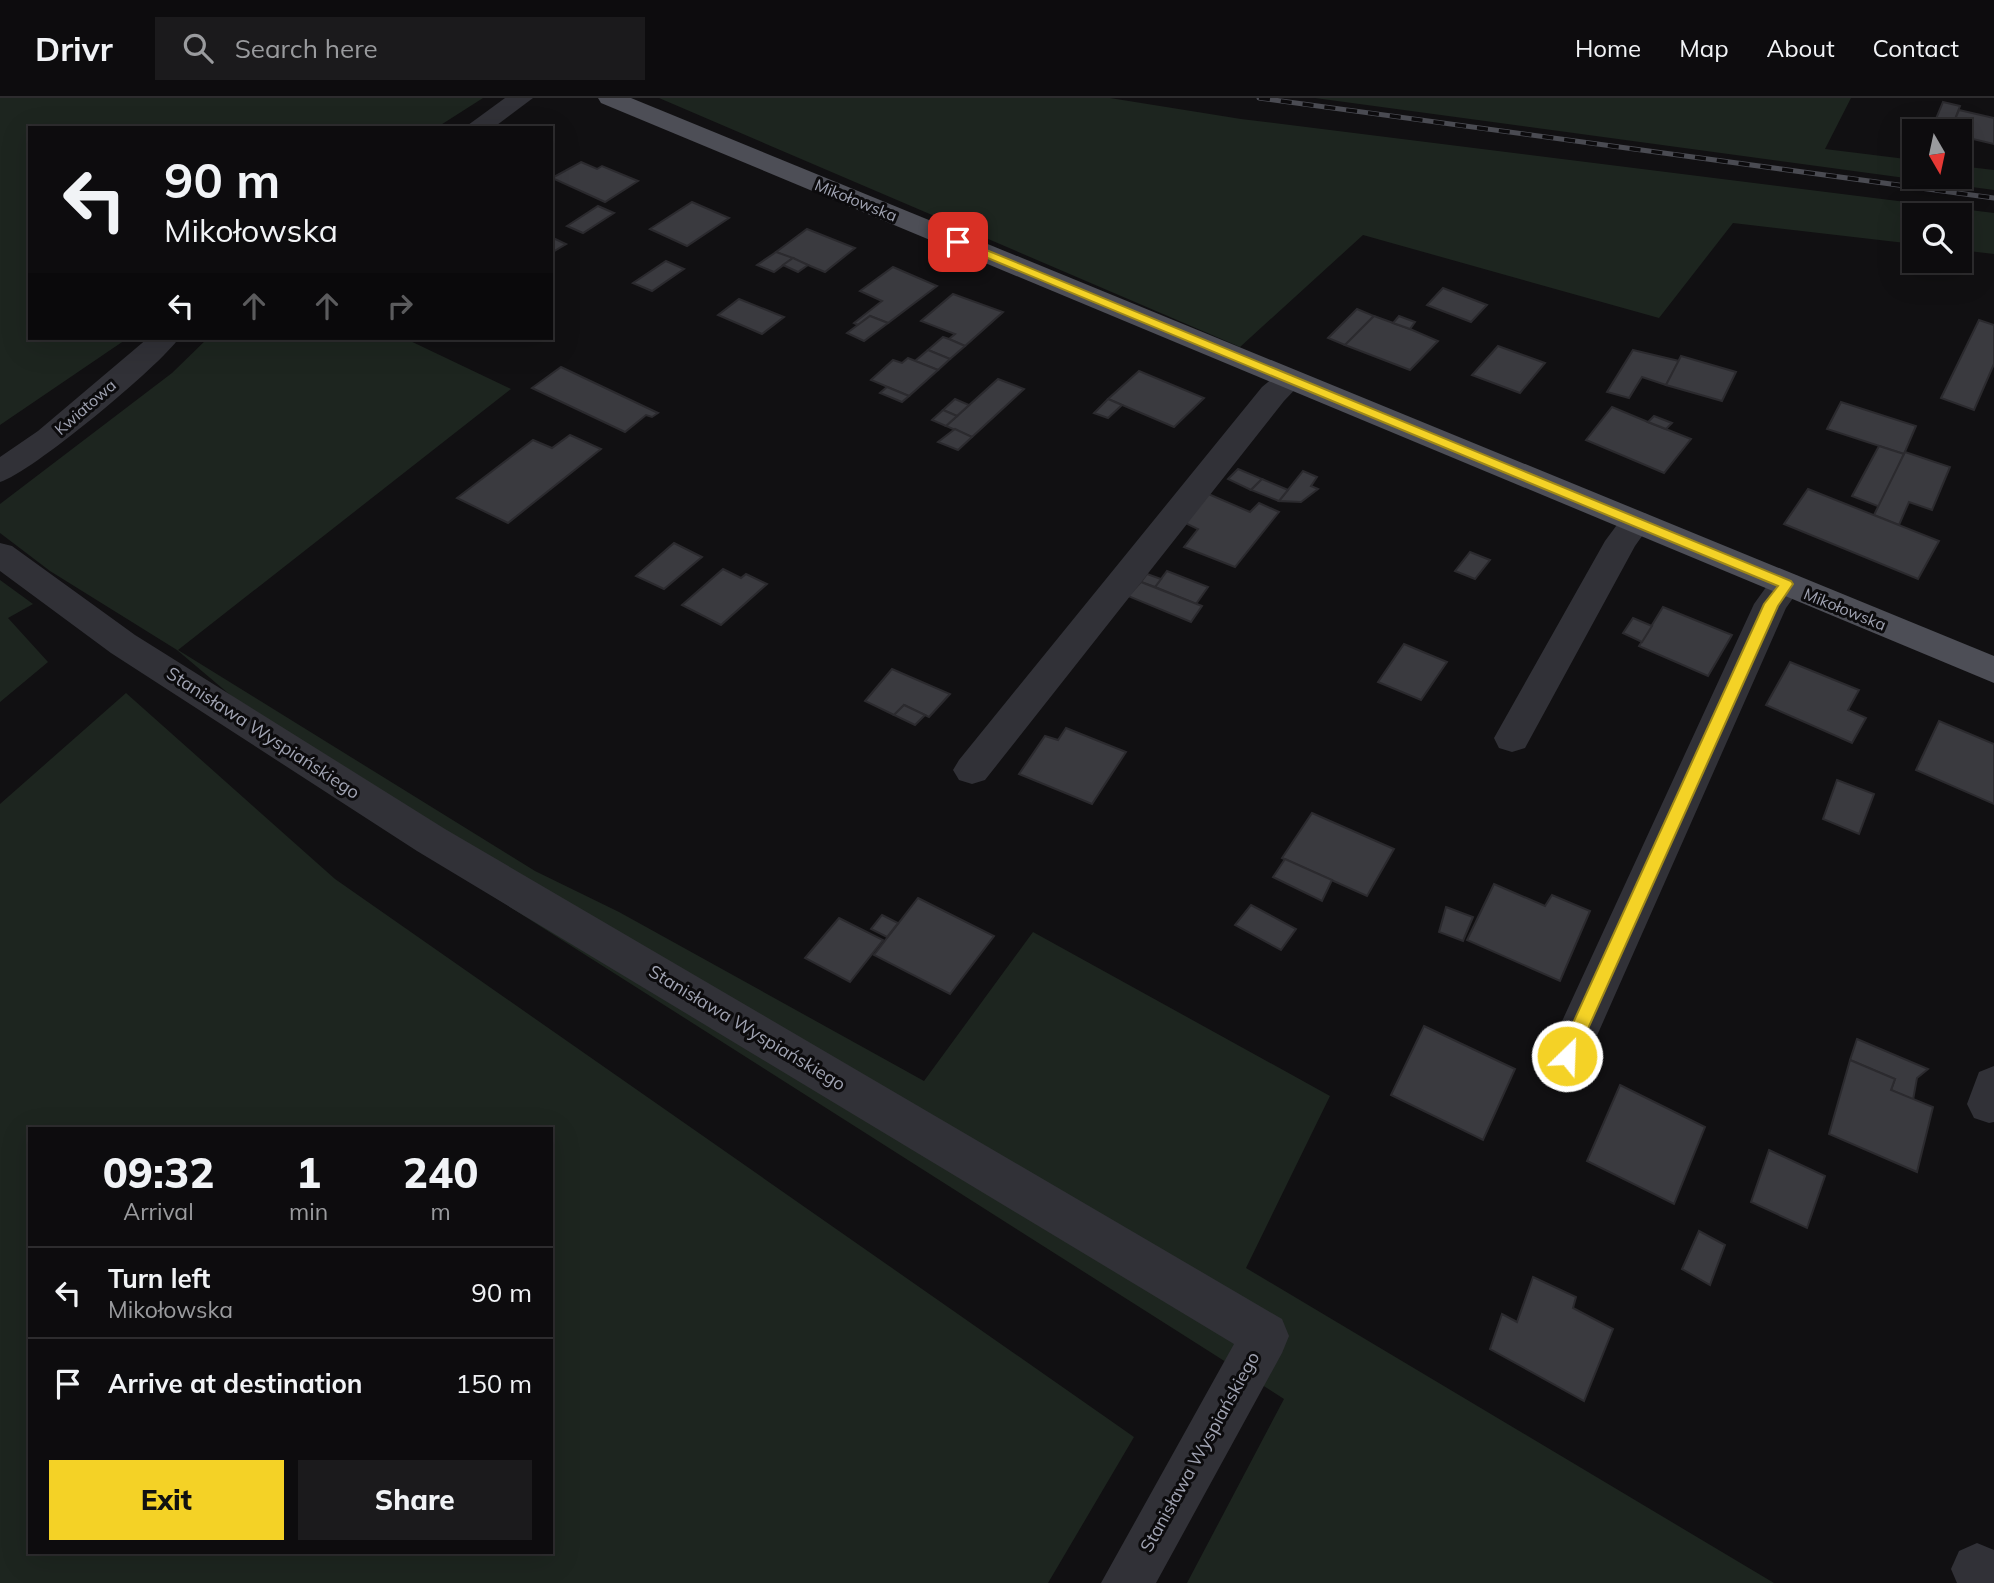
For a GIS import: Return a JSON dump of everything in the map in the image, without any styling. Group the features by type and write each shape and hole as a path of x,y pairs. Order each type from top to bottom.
{"main road":[{"name":"Mikołowska","path":"610,98 1994,670"}],"street":[{"path":"479,126 521,98"},
{"name":"Kwiatowa","path":"0,472 49,438 163,340"},
{"path":"972,770 1273,394 1290,379"},
{"path":"1512,738 1621,541 1636,522"},
{"name":"Stanisława Wyspiańskiego","path":"0,554 123,644 431,840 1265,1336 1127,1583"},
{"path":"1567,1056 1771,604 1786,584"}],"shaded area":[{"path":"0,98 483,98 439,126 28,126 28,340 125,340 0,425"},
{"path":"659,98 1110,98 1241,119 1914,203 1902,203 1902,243 1733,223 1659,318 1363,235 1240,347"},
{"path":"1315,98 1851,98 1825,149 1902,159 1902,178"},
{"path":"1972,167 1994,170 1994,190 1972,187"},
{"path":"1972,210 1994,213 1994,254 1972,251"},
{"path":"206,340 408,340 511,389 178,650 535,871 619,912 924,1081 1033,932 1330,1096 1246,1268 1774,1583 1187,1583 1284,1399 392,832 177,650 50,571 0,533 0,504 172,373"},
{"path":"0,580 33,604 8,618 48,662 0,702"},
{"path":"126,693 335,879 1134,1437 1048,1583 0,1583 0,804"}],"building":[{"path":"1943,102 1960,106 1955,119 1936,119"},
{"path":"1959,110 1994,118 1994,144 1972,139 1972,119 1955,119"},
{"path":"581,162 597,169 602,166 638,181 605,202 553,177"},
{"path":"692,202 729,218 687,246 650,229"},
{"path":"598,206 614,213 583,233 567,226"},
{"path":"807,229 855,248 825,272 776,252"},
{"path":"553,238 566,244 553,252"},
{"path":"776,252 793,258 774,272 757,265"},
{"path":"793,258 808,265 798,272 783,265"},
{"path":"666,261 684,269 652,291 633,283"},
{"path":"893,267 937,286 888,323 870,316 858,325 854,323 882,301 860,291"},
{"path":"1443,288 1487,305 1471,322 1427,305"},
{"path":"953,294 1003,312 965,346 949,339 955,334 921,321"},
{"path":"739,299 784,317 762,334 718,315"},
{"path":"1357,309 1374,316 1345,345 1328,338"},
{"path":"870,316 888,323 864,341 847,333"},
{"path":"1374,316 1438,341 1410,370 1345,345"},
{"path":"1399,316 1415,322 1410,329 1393,323"},
{"path":"1979,320 1994,325 1994,364 1974,410 1941,398"},
{"path":"943,337 965,346 950,359 928,350"},
{"path":"1498,346 1545,363 1520,393 1472,375"},
{"path":"928,350 950,359 938,370 915,361"},
{"path":"1633,350 1679,361 1666,385 1642,377 1629,398 1607,392"},
{"path":"1681,356 1736,372 1722,401 1666,385"},
{"path":"908,358 938,370 909,396 871,380 893,360 902,363"},
{"path":"561,367 658,413 652,417 646,415 625,432 532,388"},
{"path":"1139,371 1204,398 1174,427 1108,399"},
{"path":"998,379 1024,389 972,437 946,426"},
{"path":"887,387 909,396 902,402 880,393"},
{"path":"955,399 969,405 957,416 943,410"},
{"path":"1108,399 1122,405 1108,418 1094,413"},
{"path":"1841,402 1916,426 1904,454 1827,429"},
{"path":"1612,407 1691,439 1664,473 1586,440"},
{"path":"943,410 957,416 946,426 932,420"},
{"path":"1654,416 1672,423 1666,429 1648,422"},
{"path":"955,429 972,437 958,450 938,442"},
{"path":"570,435 601,449 508,523 457,498 533,440 552,448"},
{"path":"1879,446 1904,454 1880,507 1852,496"},
{"path":"1905,452 1950,467 1932,510 1909,502 1899,525 1874,515"},
{"path":"1238,469 1262,479 1251,490 1228,479"},
{"path":"1303,471 1317,477 1311,486 1318,489 1301,502 1279,501"},
{"path":"1262,479 1288,490 1279,501 1251,490"},
{"path":"1808,489 1939,541 1918,579 1784,524"},
{"path":"1206,493 1250,512 1259,503 1279,512 1235,567 1184,547 1198,529 1181,521"},
{"path":"674,543 702,557 664,589 636,576"},
{"path":"1470,552 1490,560 1475,579 1455,571"},
{"path":"723,569 741,578 746,574 767,584 721,625 682,605"},
{"path":"1167,571 1208,587 1196,604 1155,587"},
{"path":"1147,574 1161,579 1155,587 1141,582"},
{"path":"1141,582 1202,606 1191,622 1128,596"},
{"path":"1663,607 1732,635 1708,676 1639,646"},
{"path":"1633,618 1652,626 1642,642 1623,633"},
{"path":"1404,644 1447,662 1421,700 1378,682"},
{"path":"1790,662 1859,690 1848,710 1866,718 1852,743 1766,705"},
{"path":"892,669 950,694 929,717 904,705 894,715 865,701"},
{"path":"904,705 925,715 915,725 894,715"},
{"path":"1939,721 1994,744 1994,804 1916,770"},
{"path":"1066,728 1126,752 1092,804 1019,774 1045,736 1058,740"},
{"path":"1837,780 1874,794 1859,834 1823,819"},
{"path":"1312,813 1394,849 1367,896 1282,858"},
{"path":"1285,859 1332,880 1322,901 1273,877"},
{"path":"1494,884 1545,906 1552,895 1590,911 1560,981 1467,940"},
{"path":"918,898 994,936 950,994 874,955"},
{"path":"1251,905 1296,929 1281,950 1235,925"},
{"path":"1446,907 1473,917 1463,941 1439,932"},
{"path":"882,915 898,923 887,937 871,929"},
{"path":"839,918 883,940 850,982 805,958"},
{"path":"1424,1026 1515,1069 1483,1140 1391,1095"},
{"path":"1857,1039 1928,1069 1917,1078 1913,1100 1891,1090 1895,1079 1850,1060"},
{"path":"1850,1060 1895,1079 1891,1090 1933,1107 1917,1172 1829,1134"},
{"path":"1620,1085 1705,1127 1674,1204 1587,1161"},
{"path":"1769,1150 1825,1176 1807,1228 1751,1202"},
{"path":"1699,1231 1725,1245 1710,1285 1682,1269"},
{"path":"1533,1277 1576,1297 1573,1308 1613,1329 1584,1401 1490,1349 1502,1314 1517,1322"}],"railway":[{"path":"1259,98 1994,198"}],"route":[{"path":"958,242 1786,584 1771,604 1567,1056"}]}
